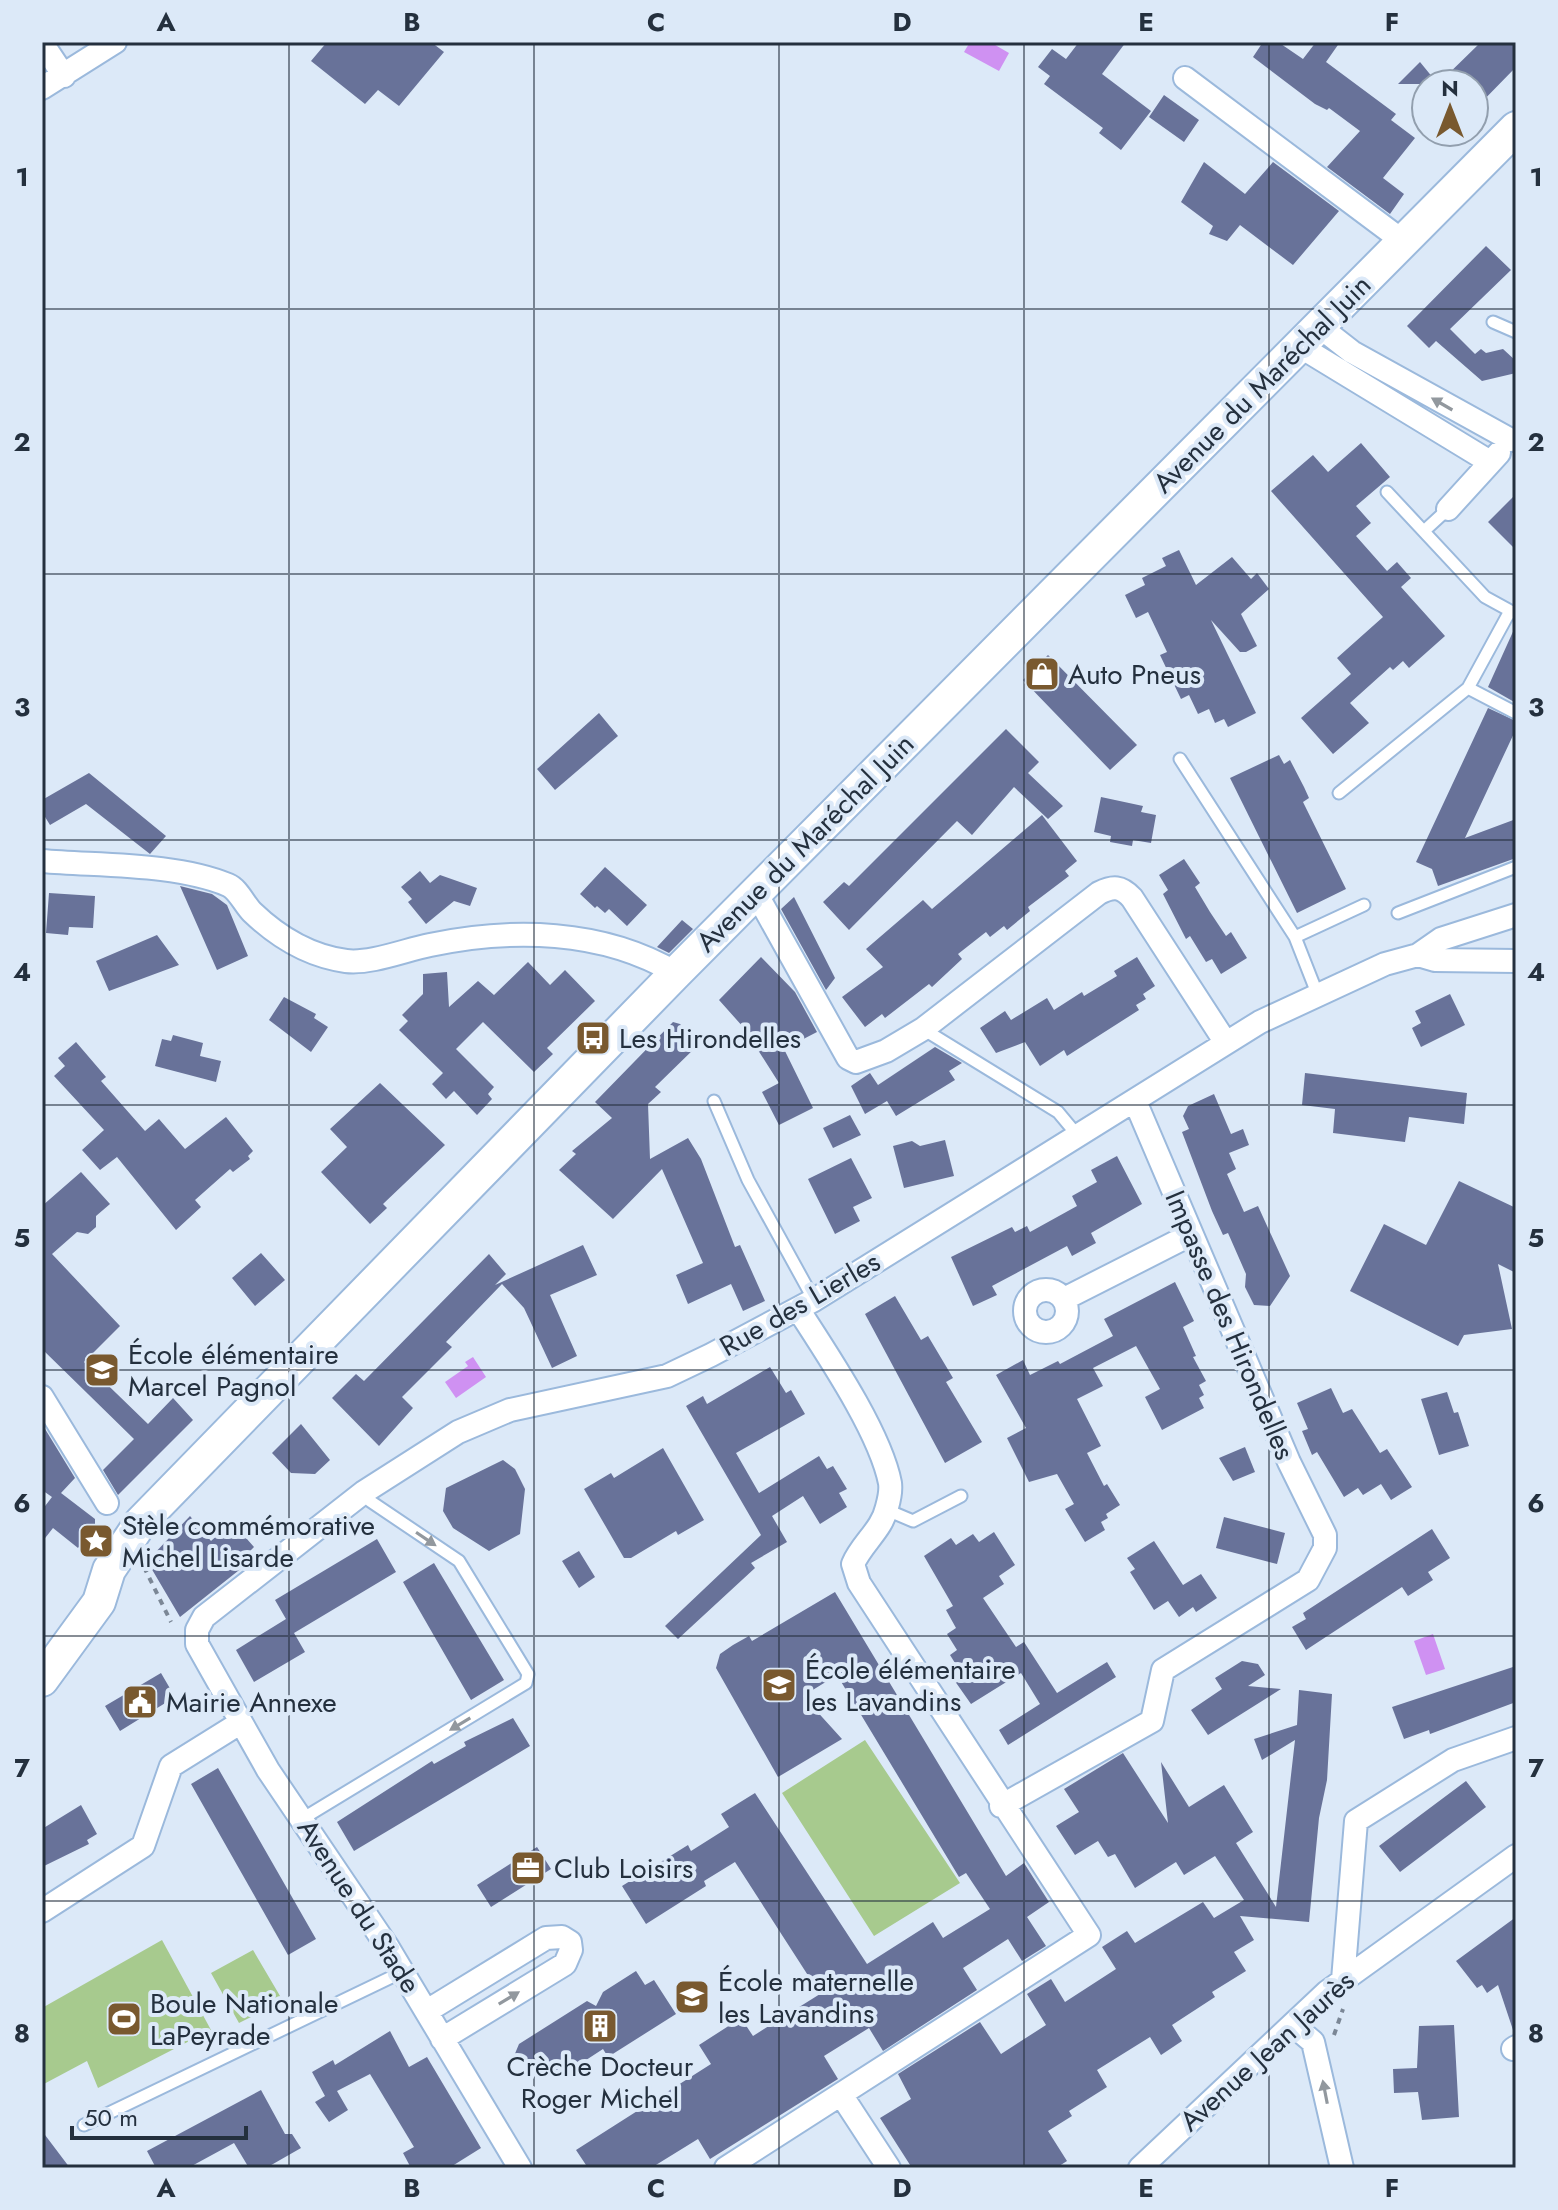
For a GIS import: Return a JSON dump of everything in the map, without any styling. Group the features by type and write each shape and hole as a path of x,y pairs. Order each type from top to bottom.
{"main road":[{"name":"Avenue du Maréchal Juin","path":"42,1680 99,1602 109,1570 141,1522 676,973 1516,128"},
{"name":"Avenue du Maréchal Juin","path":"42,1645 86,1586 109,1570"}],"street":[{"path":"42,88 115,42"},
{"path":"42,43 64,76"},
{"path":"1185,78 1404,242"},
{"path":"1310,337 1352,352 1514,438 1448,509"},
{"path":"1310,337 1490,462"},
{"path":"42,861 175,873 231,886 252,912 306,953 350,961 481,935 530,933 575,937 660,963 676,973"},
{"path":"756,893 848,1058 856,1062 871,1058 923,1029 1099,893 1116,887 1132,898 1226,1043"},
{"path":"1418,955 1441,939 1516,915"},
{"path":"1418,955 1435,960 1516,961"},
{"name":"Rue des Lierles","path":"197,1644 197,1630 204,1617 364,1492 478,1422 510,1410 667,1376 806,1305 1226,1043 1317,993 1385,964 1418,955"},
{"name":"Impasse des Hirondelles","path":"1001,1806 1152,1721 1163,1670 1308,1580 1325,1548 1325,1535 1289,1462 1135,1101"},
{"path":"1064,1299 1190,1235"},
{"path":"726,2168 1089,1935 1001,1806 859,1583 853,1564 877,1531 887,1510 891,1485 876,1443 806,1305"},
{"path":"42,1397 107,1503"},
{"name":"Avenue du Stade","path":"197,1644 240,1723 427,2011 520,2168"},
{"path":"42,1911 143,1846 171,1766 240,1723"},
{"path":"1345,1991 1356,1821 1453,1760 1516,1738"},
{"name":"Avenue Jean Jaurès","path":"1140,2168 1258,2054 1345,1991 1516,1856"},
{"path":"427,2011 546,1938 562,1937 570,1942 571,1950 565,1964 442,2039"},
{"path":"1294,2026 1313,2042 1342,2168"},
{"path":"842,2096 885,2167"}],"lane":[{"path":"1493,322 1516,332"},
{"path":"1339,793 1468,688 1513,612 1485,597 1387,492"},
{"path":"1424,531 1448,509"},
{"path":"1468,688 1516,713"},
{"path":"1180,759 1295,937 1317,993"},
{"path":"1398,913 1516,867"},
{"path":"1295,937 1364,905"},
{"path":"923,1029 1058,1112 1078,1136"},
{"path":"714,1101 806,1305"},
{"path":"302,1819 526,1683 528,1674 459,1561 370,1501 364,1492"},
{"path":"887,1510 913,1521 961,1496"},
{"path":"84,2125 402,1972"}],"path":[{"path":"140,1559 171,1622"},
{"path":"1333,2048 1345,1991"}],"green space":[{"path":"865,1740 960,1883 874,1936 782,1793"},
{"name":"Boule Nationale LaPeyrade","path":"162,1940 211,2030 98,2088 87,2061 42,2085 42,2008"},
{"path":"253,1950 283,2001 239,2023 211,1973"}],"shaded area":[{"path":"970,42 990,42 1009,53 999,71 964,52"},
{"path":"473,1357 486,1377 456,1398 445,1382 468,1366 465,1362"},
{"path":"1433,1634 1445,1669 1426,1675 1414,1641"}],"building":[{"path":"327,42 431,42 444,52 399,106 378,90 365,104 311,61"},
{"path":"1079,42 1126,42 1102,74 1151,111 1121,150 1099,133 1103,128 1044,84 1050,76 1038,67 1052,49 1066,59"},
{"path":"1263,42 1278,42 1303,59 1316,42 1340,42 1326,62 1396,114 1391,120 1410,134 1410,144 1383,178 1404,194 1390,214 1327,167 1360,131 1329,108 1327,110 1315,104 1253,57"},
{"path":"1481,42 1516,42 1516,67 1490,94 1490,68 1454,68"},
{"path":"1410,72 1410,84 1398,84"},
{"path":"1164,95 1199,120 1184,142 1149,117"},
{"path":"1204,162 1245,194 1273,162 1339,211 1293,265 1240,225 1227,241 1209,234 1213,226 1181,202"},
{"path":"1486,246 1511,270 1450,329 1475,354 1481,349 1486,353 1503,349 1516,361 1516,373 1482,381 1436,341 1429,348 1407,326"},
{"path":"1361,443 1390,477 1356,506 1371,523 1356,536 1387,571 1397,562 1411,578 1401,587 1445,636 1409,668 1403,661 1393,670 1390,667 1350,703 1369,723 1333,754 1301,718 1351,674 1337,658 1383,617 1271,491 1313,455 1328,472"},
{"path":"1516,494 1516,550 1488,522"},
{"path":"1179,550 1196,585 1232,557 1251,579 1257,573 1269,589 1241,614 1257,646 1246,652 1240,652 1211,620 1256,713 1228,727 1224,719 1215,723 1209,709 1198,714 1189,695 1181,699 1160,655 1167,652 1148,612 1136,618 1125,595 1145,585 1142,578 1166,566 1162,558"},
{"path":"1516,625 1516,703 1488,687"},
{"path":"1048,655 1137,745 1110,770 1023,680"},
{"path":"1488,708 1516,721 1516,729 1465,838 1516,819 1516,858 1438,886 1432,869 1416,862"},
{"path":"599,713 618,736 555,790 537,769"},
{"path":"1006,729 1039,762 1028,773 1063,806 1048,819 1014,787 972,835 957,821 849,930 823,902 844,882 849,886"},
{"path":"1279,755 1284,764 1290,760 1304,787 1309,798 1303,802 1346,889 1297,913 1230,778"},
{"path":"89,773 166,836 150,854 86,804 50,825 42,812 42,800"},
{"path":"1101,797 1143,806 1141,812 1156,815 1151,843 1133,840 1132,846 1110,842 1111,836 1094,832"},
{"path":"1042,815 1077,861 1065,871 1069,876 1028,907 1030,911 1007,930 1004,926 990,937 986,932 958,954 962,959 932,987 929,984 885,1018 882,1014 865,1027 842,997 883,967 866,949 923,900 932,909"},
{"path":"1184,859 1200,883 1195,887 1210,912 1226,936 1231,932 1247,958 1221,974 1212,959 1206,962 1190,936 1186,939 1163,894 1168,890 1159,875"},
{"path":"605,867 647,905 627,926 609,909 605,913 597,906 595,908 580,894"},
{"path":"420,871 430,883 440,875 477,888 470,906 454,901 426,924 408,902 412,899 401,887"},
{"path":"180,886 212,894 227,905 248,956 217,970"},
{"path":"49,893 95,896 93,928 69,927 68,935 46,933"},
{"path":"794,897 835,978 826,990 781,909"},
{"path":"682,920 693,929 669,953 657,947"},
{"path":"157,935 179,965 109,991 96,961"},
{"path":"761,957 795,992 817,1032 784,1049 813,1108 779,1125 762,1092 779,1083 744,1028 719,1000"},
{"path":"1137,957 1155,986 1143,994 1146,999 1136,1005 1139,1010 1067,1056 1064,1050 1040,1066 1025,1042 996,1053 980,1028 1005,1011 1011,1020 1047,998 1054,1010 1082,992 1084,996 1117,976 1114,971"},
{"path":"528,962 550,985 565,970 595,1001 547,1048 553,1054 534,1072 483,1022 456,1049 494,1087 488,1094 492,1099 477,1115 454,1091 446,1099 432,1084 443,1073 399,1030 408,1021 402,1015 423,994 423,974 447,972 449,1007 478,981 494,995"},
{"path":"1450,994 1465,1025 1421,1047 1412,1028 1421,1023 1415,1011"},
{"path":"284,997 316,1014 314,1018 328,1027 311,1052 269,1020"},
{"path":"673,1022 680,1024 698,1045 655,1087 661,1092 648,1104 650,1159 688,1138 701,1159 735,1247 740,1245 765,1301 743,1311 731,1284 688,1304 676,1275 703,1263 662,1169 613,1219 559,1170 576,1154 572,1151 612,1118 595,1102"},
{"path":"173,1035 203,1043 200,1056 221,1061 216,1082 155,1066 162,1039 171,1041"},
{"path":"76,1042 106,1077 101,1081 145,1131 159,1119 185,1149 226,1117 253,1151 248,1156 250,1159 233,1172 230,1169 195,1200 201,1207 176,1230 117,1157 100,1170 82,1150 104,1130 54,1076 65,1066 58,1058"},
{"path":"935,1047 962,1063 949,1071 955,1080 896,1116 887,1101 865,1114 851,1086 870,1073 878,1085"},
{"path":"1305,1073 1467,1093 1464,1124 1409,1117 1405,1142 1333,1133 1335,1109 1302,1105"},
{"path":"380,1083 445,1145 383,1204 387,1208 370,1224 321,1172 347,1147 330,1129"},
{"path":"1214,1094 1231,1134 1243,1129 1249,1145 1229,1153 1236,1169 1227,1174 1244,1212 1258,1206 1290,1276 1270,1306 1254,1305 1245,1287 1246,1274 1228,1233 1223,1235 1212,1211 1182,1132 1189,1129 1183,1116 1188,1106"},
{"path":"850,1115 861,1135 833,1148 823,1128"},
{"path":"945,1140 954,1176 904,1188 893,1146 912,1141 920,1146"},
{"path":"1117,1156 1142,1204 1091,1233 1096,1243 1072,1256 1067,1246 992,1286 997,1295 973,1306 951,1257 1012,1227 1015,1232 1027,1226 1030,1232 1077,1206 1072,1196 1097,1182 1091,1170"},
{"path":"851,1158 872,1198 853,1207 860,1221 835,1234 808,1179"},
{"path":"81,1172 110,1204 96,1216 96,1227 88,1234 77,1232 52,1254 120,1326 84,1362 148,1424 173,1398 193,1420 118,1495 103,1470 134,1439 42,1349 42,1206"},
{"path":"1459,1181 1516,1208 1516,1273 1498,1264 1512,1329 1464,1335 1458,1346 1350,1291 1384,1224 1426,1245"},
{"path":"583,1245 597,1275 550,1295 577,1356 552,1368 524,1308 502,1284 446,1342 452,1347 402,1397 413,1408 379,1446 332,1398 356,1374 364,1381 489,1254 506,1274 495,1285"},
{"path":"261,1253 285,1280 255,1306 232,1278"},
{"path":"1175,1282 1194,1321 1183,1327 1196,1356 1193,1357 1206,1381 1199,1385 1204,1395 1199,1398 1204,1408 1162,1430 1145,1397 1160,1389 1136,1346 1093,1368 1103,1386 1077,1399 1101,1446 1087,1453 1104,1486 1107,1484 1120,1505 1106,1514 1108,1518 1101,1522 1105,1530 1085,1542 1065,1509 1074,1504 1057,1474 1029,1482 1007,1438 1026,1428 996,1375 1023,1360 1030,1375 1058,1361 1060,1364 1113,1336 1104,1319"},
{"path":"895,1296 921,1340 928,1336 953,1378 946,1382 982,1442 945,1463 865,1314"},
{"path":"770,1367 786,1393 791,1390 805,1414 736,1453 759,1493 819,1456 827,1469 833,1466 847,1489 839,1493 847,1507 820,1524 803,1496 772,1516 787,1542 751,1563 755,1568 678,1639 665,1626 761,1535 686,1406 703,1396 707,1404"},
{"path":"1331,1388 1343,1413 1352,1409 1380,1453 1387,1449 1412,1487 1391,1500 1381,1484 1363,1495 1358,1488 1344,1497 1317,1452 1312,1455 1302,1431 1308,1429 1297,1403"},
{"path":"1447,1392 1454,1413 1458,1412 1469,1446 1439,1455 1421,1399"},
{"path":"42,1424 75,1478 61,1493 95,1519 95,1527 78,1548 53,1528 42,1542 42,1510 52,1497 42,1490"},
{"path":"301,1424 330,1460 315,1474 291,1473 272,1453"},
{"path":"1245,1447 1255,1472 1233,1481 1219,1458"},
{"path":"663,1448 704,1520 678,1535 676,1531 631,1558 624,1558 584,1489 611,1473 614,1478"},
{"path":"503,1460 515,1469 525,1489 520,1534 489,1551 453,1528 443,1511 446,1488"},
{"path":"190,1516 211,1541 232,1522 254,1547 239,1562 243,1567 180,1617 147,1561 157,1568 151,1557"},
{"path":"1224,1517 1285,1533 1277,1564 1216,1548"},
{"path":"1432,1529 1450,1558 1428,1572 1433,1580 1408,1596 1402,1587 1306,1650 1292,1627 1306,1619 1303,1613"},
{"path":"994,1532 1015,1565 999,1576 1004,1584 983,1598 1016,1647 1024,1642 1057,1693 1107,1662 1116,1677 1008,1745 999,1730 1040,1704 1021,1673 971,1704 952,1677 960,1671 950,1655 957,1650 947,1634 956,1628 946,1610 953,1606 924,1556 951,1538 956,1545 973,1534 979,1542"},
{"path":"377,1539 396,1572 294,1633 305,1652 254,1682 236,1650 286,1619 275,1600"},
{"path":"1154,1541 1183,1585 1201,1574 1217,1598 1196,1612 1193,1607 1179,1617 1168,1601 1154,1610 1130,1572 1135,1569 1127,1558"},
{"path":"579,1551 595,1577 579,1588 562,1561"},
{"path":"434,1563 504,1680 471,1700 403,1582"},
{"path":"835,1592 1006,1876 1024,1863 1049,1902 1027,1917 1046,1946 1022,1961 1008,1939 963,1968 977,1990 883,2051 869,2028 824,2056 838,2079 710,2159 698,2139 651,2168 588,2168 576,2150 711,2064 699,2045 741,2018 753,2036 820,1994 735,1862 704,1881 706,1886 646,1924 622,1886 688,1845 691,1851 729,1827 721,1814 755,1793 867,1964 933,1922 943,1938 990,1909 966,1873 959,1877 837,1675 803,1696 842,1739 778,1777 716,1668 720,1654 733,1645 749,1636 752,1641"},
{"path":"1242,1661 1258,1664 1265,1675 1248,1686 1281,1689 1208,1735 1191,1710 1222,1689 1215,1678"},
{"path":"1516,1666 1516,1702 1430,1734 1429,1730 1404,1739 1392,1707"},
{"name":"Mairie Annexe","path":"161,1673 175,1697 120,1731 105,1706"},
{"path":"1299,1690 1332,1694 1327,1780 1319,1818 1309,1922 1240,1916 1254,1940 1234,1952 1246,1971 1212,1992 1215,1997 1172,2025 1182,2041 1161,2055 1150,2037 1097,2070 1107,2087 1069,2111 1072,2116 1048,2131 1067,2161 1056,2168 912,2168 880,2118 911,2099 898,2074 980,2022 1001,2054 1046,2025 1027,1994 1051,1979 1065,2002 1116,1969 1102,1947 1127,1931 1135,1943 1203,1902 1214,1918 1244,1900 1215,1856 1184,1875 1176,1862 1135,1888 1115,1854 1108,1857 1098,1841 1075,1855 1056,1826 1079,1812 1064,1789 1123,1753 1168,1823 1161,1762 1189,1807 1224,1785 1253,1832 1236,1843 1276,1907 1295,1740 1262,1760 1254,1739 1297,1725"},
{"path":"513,1718 530,1746 354,1851 337,1822 432,1761 434,1764 466,1746 464,1742"},
{"path":"218,1768 316,1939 288,1955 191,1784"},
{"path":"1466,1781 1486,1807 1400,1872 1379,1846"},
{"path":"81,1805 97,1834 87,1840 89,1844 42,1867 42,1829"},
{"path":"537,1847 551,1869 491,1907 477,1885"},
{"path":"1516,1917 1516,2030 1513,2030 1498,1985 1487,1993 1482,1985 1477,1988 1456,1961"},
{"name":"Crèche Docteur Roger Michel","path":"636,1971 645,1985 654,1980 676,2014 608,2057 603,2049 560,2077 514,2056 519,2044 587,2001 596,2006 603,1992"},
{"path":"1454,2025 1459,2117 1422,2120 1418,2092 1394,2093 1393,2069 1417,2068 1419,2026"},
{"path":"390,2031 409,2067 427,2057 481,2148 449,2168 411,2168 403,2153 414,2147 370,2074 337,2091 348,2110 329,2122 315,2102 325,2096 312,2072 333,2060 335,2065"},
{"path":"261,2090 285,2134 292,2134 301,2148 266,2168 249,2168 234,2143 188,2168 156,2168 147,2151"},
{"path":"42,2131 70,2168 42,2168"}],"place":[{"name":"Auto Pneus","path":"1042,674"},
{"name":"Les Hirondelles","path":"593,1038"},
{"name":"École élémentaire Marcel Pagnol","path":"102,1370"},
{"name":"Stèle commémorative Michel Lisarde","path":"96,1541"},
{"name":"École élémentaire les Lavandins","path":"779,1685"},
{"name":"Mairie Annexe","path":"140,1702"},
{"name":"Club Loisirs","path":"528,1868"},
{"name":"École maternelle les Lavandins","path":"692,1997"},
{"name":"Boule Nationale LaPeyrade","path":"124,2019"},
{"name":"Crèche Docteur Roger Michel","path":"600,2026"}]}
